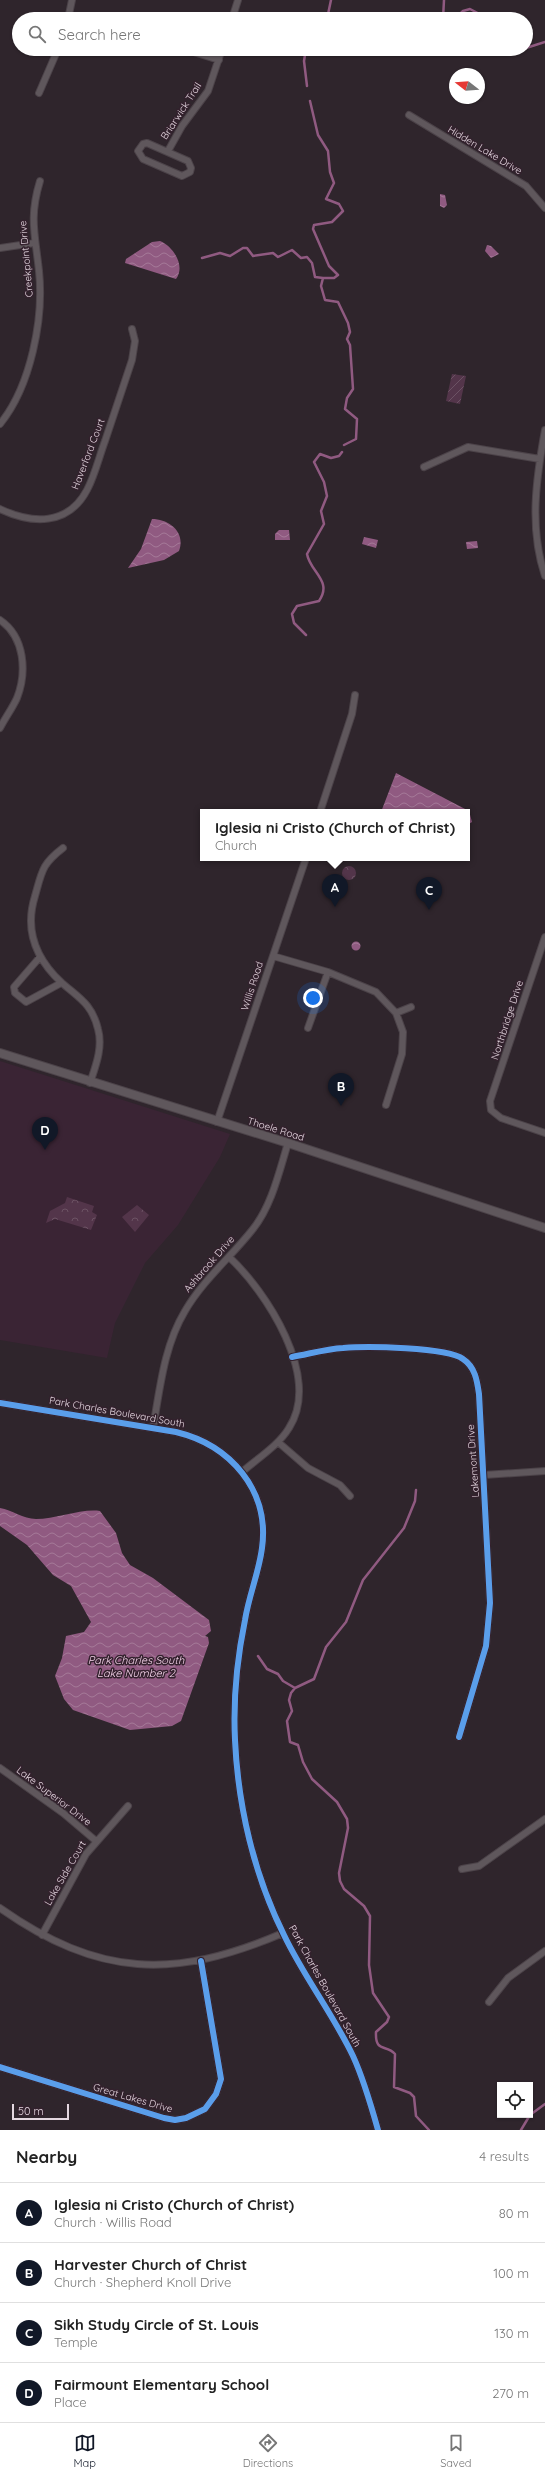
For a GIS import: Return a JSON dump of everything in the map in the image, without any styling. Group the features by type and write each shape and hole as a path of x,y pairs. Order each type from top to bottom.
{"main road":[{"name":"Thoele Road","path":"0,1053 90,1083 288,1143 545,1228"}],"street":[{"path":"69,12 72,0"},
{"path":"234,12 238,0"},
{"path":"39,93 55,56"},
{"path":"206,56 219,60"},
{"name":"Briarwick Trail","path":"168,151 182,126 208,91 220,56"},
{"name":"Hidden Lake Drive","path":"409,116 526,186 545,208"},
{"name":"Briarwick Trail","path":"147,143 168,151 190,163 191,168 187,175 178,175 143,159 138,151 143,144 147,143"},
{"name":"Creekpoint Drive","path":"0,424 16,399 32,351 36,333 39,291 32,214 40,181"},
{"path":"0,248 34,243"},
{"name":"Haverford Court","path":"0,509 20,518 45,520 68,511 83,496 93,476 132,360 135,341 132,329"},
{"path":"545,430 534,510 537,545 545,576"},
{"path":"424,467 468,447 540,459"},
{"path":"0,620 8,626 17,637 22,668 19,693 0,728"},
{"path":"321,809 352,714 355,695"},
{"path":"63,848 46,863 33,902 30,924 31,936 40,957 61,983 82,998 98,1028 99,1052 90,1083"},
{"name":"Willis Road","path":"217,1122 305,861"},
{"name":"Northbridge Drive","path":"545,937 490,1101 491,1110 501,1118 545,1133"},
{"path":"273,956 328,972 376,992 396,1013 403,1032 402,1054 386,1105"},
{"path":"40,957 14,986 15,993 26,1002 61,983"},
{"path":"308,1028 328,972"},
{"path":"396,1013 411,1008"},
{"name":"Ashbrook Drive","path":"153,1428 165,1364 176,1329 194,1296 262,1216 275,1185 288,1143"},
{"path":"229,1256 244,1271 270,1306 292,1357 299,1393 297,1405 289,1428 278,1442 242,1472"},
{"name":"Lakemont Drive","path":"292,1357 324,1350 362,1347 439,1351 457,1355 469,1364 477,1382 491,1582 489,1625 486,1646 459,1737"},
{"name":"Park Charles Boulevard South","path":"0,1403 153,1428 200,1439 221,1451 242,1472 259,1505 263,1539 248,1604 238,1662 235,1712 236,1760 245,1818 253,1852 263,1883 283,1933 353,2056 367,2093 378,2130"},
{"path":"278,1442 308,1468 340,1485 350,1496"},
{"path":"484,1475 545,1471"},
{"name":"Lake Superior Drive","path":"0,1768 96,1841"},
{"name":"Lake Side Court","path":"42,1935 79,1865 96,1841 128,1806"},
{"path":"462,1870 479,1866 545,1819"},
{"path":"0,1908 42,1935 84,1953 126,1962 164,1965 201,1961 241,1950 283,1933"},
{"path":"489,2002 508,1978 545,1951"},
{"name":"Great Lakes Drive","path":"0,2067 164,2118 175,2120 197,2114 211,2102 221,2079 201,1961"}],"shaded area":[{"path":"0,1061 230,1134 220,1157 178,1225 145,1263 115,1323 107,1358 0,1340"}],"green space":[{"path":"452,374 466,376 460,404 446,401"},
{"path":"346,866 352,866 356,870 356,876 352,880 346,880 342,876 342,870"},
{"path":"67,1197 94,1206 92,1212 97,1215 91,1230 55,1219 46,1223 50,1211 65,1203"},
{"path":"137,1205 149,1215 135,1232 122,1217"}],"water":[{"path":"440,194 445,195 447,205 444,208 440,206"},
{"path":"160,241 169,247 177,257 180,268 176,279 125,263 126,259 152,242"},
{"path":"487,245 491,246 499,254 491,258 485,251"},
{"path":"152,519 164,521 174,528 180,538 181,544 179,551 164,560 128,568 141,549"},
{"path":"279,530 289,530 290,540 275,540 275,534"},
{"path":"364,537 378,540 376,548 362,544"},
{"path":"477,541 478,548 467,549 466,542"},
{"path":"396,773 465,809 382,809"},
{"path":"354,942 358,942 360,946 358,950 354,950 352,948 352,944"},
{"name":"Park Charles South Lake Number 2","path":"0,1508 31,1519 44,1519 93,1510 100,1511 116,1533 122,1553 130,1565 153,1578 209,1620 211,1631 205,1636 208,1637 209,1643 181,1721 172,1726 130,1730 73,1710 64,1699 55,1676 62,1658 66,1636 84,1632 91,1622 71,1586 53,1575 27,1545 0,1526"}],"waterway":[{"path":"328,12 331,0"},
{"path":"443,12 444,0"},
{"path":"462,12 470,9 476,12"},
{"path":"533,46 545,42"},
{"path":"305,56 307,86"},
{"path":"310,101 318,135 328,151 330,172 334,183 326,199 339,204 343,211 332,222 314,225 313,229 329,266 338,275 334,278 323,278 321,286 325,300 338,302 348,323 350,332 347,339 350,345 353,389 347,398 345,409 357,419 356,439 344,445"},
{"path":"202,258 220,253 230,256 243,248 247,248 253,256 273,253 278,257 292,250 301,258 307,257 312,263 315,277 323,278"},
{"path":"306,635 294,623 292,614 297,606 319,601 323,594 322,582 312,566 307,554 324,524 321,511 327,496 324,482 314,462 320,454 331,458 339,456 342,452"},
{"path":"416,1490 415,1501 404,1528 363,1580 346,1622 326,1647 314,1679 295,1688 291,1693 289,1700 292,1711 287,1721 290,1742 298,1745 303,1762 312,1779 337,1802 347,1819 348,1828 339,1873 340,1881 344,1889 364,1906 370,1916 369,1965 373,1993 389,2017 387,2022 376,2032 377,2043 379,2046 388,2049 395,2054 394,2087 410,2093 414,2097 416,2116 429,2130"},
{"path":"258,1656 267,1669 278,1674 283,1681 295,1688"},
{"path":"533,2113 545,2104"},
{"path":"521,2130 528,2118"}],"cycle path":[{"path":"292,1357 324,1350 343,1348 406,1348 454,1355 467,1362 475,1374 479,1394 490,1603 486,1646 459,1737"},
{"path":"0,1403 176,1432 196,1438 213,1447 229,1459 242,1473 253,1489 260,1507 263,1527 262,1548 242,1635 236,1680 235,1710 237,1765 244,1815 256,1864 273,1912 300,1966 337,2025 353,2056 364,2083 378,2130"},
{"path":"0,2067 164,2118 175,2120 186,2118 205,2109 216,2094 221,2079 201,1961"}],"place":[{"name":"Iglesia ni Cristo (Church of Christ)","path":"335,907"},
{"name":"Sikh Study Circle of St. Louis","path":"429,910"},
{"name":"Harvester Church of Christ","path":"341,1106"},
{"name":"Fairmount Elementary School","path":"45,1150"}]}
